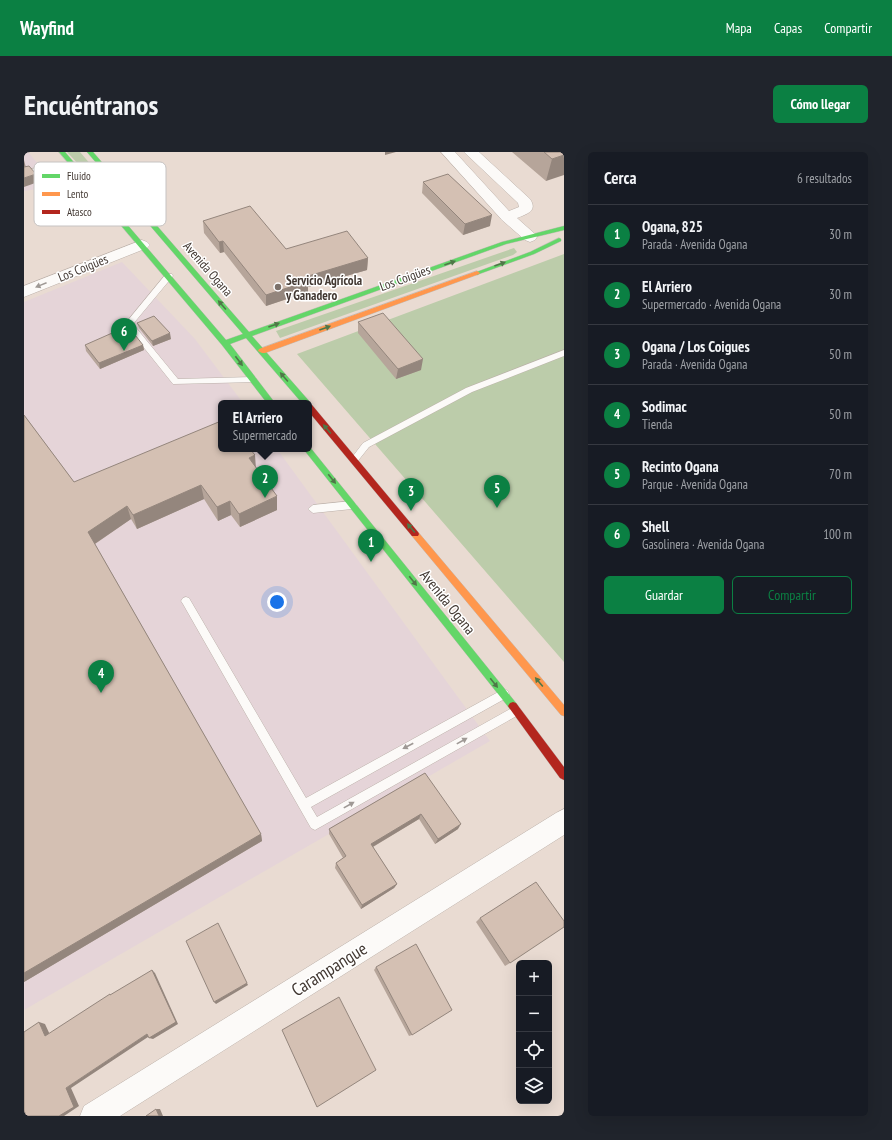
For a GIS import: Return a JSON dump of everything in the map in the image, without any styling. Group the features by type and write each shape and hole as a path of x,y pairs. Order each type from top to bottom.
{"main road":[{"path":"62,152 70,162"},
{"name":"Avenida Ogana","path":"90,152 98,162"},
{"path":"126,226 225,344 266,400"},
{"name":"Avenida Ogana","path":"152,226 248,334 303,400"},
{"name":"Los Coigües","path":"225,344 248,334 504,243 564,228"},
{"name":"Los Coigües","path":"262,351 532,253 564,238"},
{"name":"Avenida Ogana","path":"312,411 564,712"},
{"name":"Avenida Ogana","path":"310,452 504,694 564,775"}],"street":[{"path":"448,152 507,217 530,237"},
{"path":"471,152 525,202 525,210 507,217"},
{"name":"Los Coigües","path":"24,292 142,245"},
{"name":"Carampangue","path":"94,1116 564,821"}],"lane":[{"path":"24,172 34,171"},
{"path":"169,276 129,324 176,382 253,380"},
{"path":"354,460 366,445 469,390 564,353"},
{"path":"313,509 352,505"},
{"path":"186,601 315,824 516,711"},
{"path":"304,805 504,694"}],"shaded area":[{"path":"24,152 28,152 37,162 34,162 34,189 24,191"},
{"path":"122,262 195,339 241,400 218,400 218,452 279,452 490,741 24,1010 24,302"}],"green space":[{"path":"67,152 80,152 89,162 76,162"},
{"path":"514,248 517,252 513,255 280,338 276,331"},
{"path":"564,254 564,662 297,354"}],"building":[{"path":"544,152 564,152 564,155 552,159"},
{"path":"29,166 34,172 34,175 24,178 24,167"},
{"path":"448,174 492,215 465,224 423,182"},
{"path":"250,206 286,249 347,231 368,258 305,277 308,281 266,295 223,241 219,242 203,221"},
{"path":"383,313 423,359 398,369 358,322"},
{"path":"154,316 170,333 152,341 137,323"},
{"path":"128,326 143,345 99,363 85,345"},
{"path":"24,415 74,482 218,422 218,452 252,452 255,455 249,458 277,496 239,514 230,501 217,507 201,485 133,515 127,506 88,532 261,834 24,973"},
{"path":"425,773 461,824 438,839 421,814 371,844 397,884 362,905 336,863 346,856 329,829"},
{"path":"536,882 564,921 564,927 510,963 480,918"},
{"path":"218,923 247,983 214,1002 186,941"},
{"path":"416,944 452,1010 412,1035 376,967"},
{"path":"152,970 176,1022 149,1038 147,1034 66,1088 74,1107 59,1116 26,1116 24,1110 24,1032 39,1022 45,1036 110,994"},
{"path":"339,997 376,1070 317,1107 282,1030"},
{"path":"156,1109 159,1116 146,1116"}],"traffic: fast":[{"path":"62,152 71,162"},
{"path":"90,152 99,162"},
{"path":"125,226 225,343 269,400"},
{"path":"154,226 303,400"},
{"path":"225,343 504,243 564,228"},
{"path":"477,273 532,253 559,240"},
{"path":"310,452 513,706"}],"traffic: slow":[{"path":"262,351 477,273"},
{"path":"415,534 564,712"}],"traffic: jam":[{"path":"312,411 415,534"},
{"path":"513,706 564,775"}],"place":[{"name":"Servicio Agrícola y Ganadero","path":"278,287"},
{"name":"Shell","path":"124,351"},
{"name":"El Arriero","path":"265,498"},
{"name":"Recinto Ogana","path":"497,508"},
{"name":"Ogana / Los Coigues","path":"411,511"},
{"name":"Ogana, 825","path":"371,562"},
{"name":"Sodimac","path":"101,693"}]}
